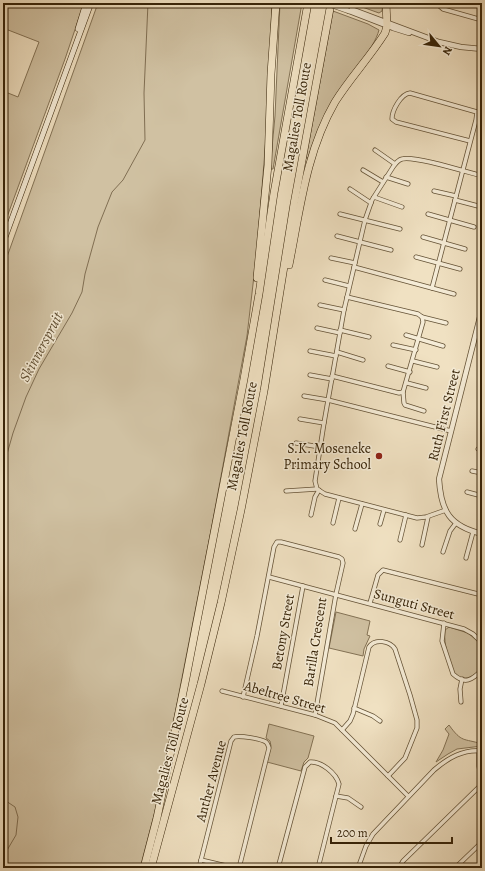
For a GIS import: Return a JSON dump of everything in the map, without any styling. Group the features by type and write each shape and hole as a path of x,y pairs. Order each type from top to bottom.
{"highway":[{"path":"244,379 268,165 271,74 276,3"},
{"name":"Magalies Toll Route","path":"144,868 157,818 186,678 244,379 259,294 274,193 308,3"},
{"name":"Magalies Toll Route","path":"151,868 201,684 221,603 241,510 264,390 294,204 331,3"},
{"path":"264,390 304,183 311,160 321,132 336,101 385,33 387,24 386,3"}],"main road":[{"path":"72,51 86,3"},
{"path":"3,243 72,51 91,3"}],"street":[{"path":"326,3 432,39 461,47 482,50"},
{"path":"335,3 349,10"},
{"path":"436,3 443,8 482,20"},
{"path":"432,288 463,171 477,112 408,93 402,97 392,116 392,119 396,122 470,141"},
{"path":"375,150 395,164"},
{"path":"446,510 428,517 418,518 325,494 318,489 315,482 344,310 359,242 365,220 374,197 395,164 400,160 408,158 418,159 482,176"},
{"path":"362,170 383,182"},
{"path":"386,177 408,184"},
{"path":"350,189 371,203"},
{"path":"434,190 478,206"},
{"path":"374,197 402,207"},
{"path":"340,214 400,229"},
{"path":"428,214 474,227"},
{"path":"337,236 391,250"},
{"path":"423,236 465,249"},
{"path":"416,257 460,270"},
{"path":"331,258 355,263"},
{"path":"354,267 454,294"},
{"path":"324,280 349,286"},
{"path":"347,297 418,314 422,317 446,323"},
{"path":"320,305 344,310"},
{"name":"Ruth First Street","path":"481,534 464,529 456,523 446,510 440,491 439,479 482,309"},
{"path":"422,317 423,322 419,339 407,383 403,392 405,406 424,411"},
{"path":"317,328 369,337"},
{"path":"406,335 443,346"},
{"path":"393,345 416,350"},
{"path":"310,352 336,354 363,360"},
{"path":"413,361 437,367"},
{"path":"388,366 410,372"},
{"path":"310,375 332,377 399,393 403,392"},
{"path":"407,383 426,388"},
{"path":"304,396 328,400 451,431"},
{"path":"300,419 324,423"},
{"path":"296,443 320,447"},
{"path":"292,464 317,468"},
{"path":"472,471 482,474"},
{"path":"286,491 318,489"},
{"path":"311,516 318,489"},
{"path":"467,492 482,496"},
{"path":"332,523 339,498"},
{"path":"355,529 362,504"},
{"path":"380,524 384,510"},
{"path":"400,540 406,515"},
{"path":"422,545 428,517"},
{"path":"444,552 450,531 456,523"},
{"path":"481,534 482,526"},
{"path":"466,558 473,532"},
{"path":"243,696 257,636 274,547 277,542 342,559 343,566 336,594"},
{"path":"370,603 378,575 383,570 482,595"},
{"name":"Barilla Crescent","path":"269,577 336,594 315,715"},
{"name":"Betony Street","path":"281,706 303,586"},
{"name":"Sunguti Street","path":"336,594 467,630 482,643"},
{"path":"444,623 441,637 442,645 451,671 455,676 462,679 473,679 482,670"},
{"path":"342,730 350,721 369,646 378,641 392,644 410,695 417,720 417,728 405,758 388,776"},
{"path":"462,679 460,689 462,702"},
{"name":"Abeltree Street","path":"222,691 315,715 330,721 342,730 408,796"},
{"path":"354,708 373,716 380,721"},
{"name":"Anther Avenue","path":"199,868 232,739 240,736 261,740 268,746 239,868"},
{"path":"358,868 366,846 373,834 408,796 443,763 459,754 480,751 479,766 482,784 398,868"},
{"path":"278,868 305,767 307,763 314,762 321,765 334,775 338,779 339,784 318,868"},
{"path":"336,796 348,798 361,807"},
{"path":"455,868 482,842"},
{"path":"201,860 235,868"}],"shaded area":[{"path":"3,3 84,3 3,228 3,91 18,97 39,42 3,28"},
{"path":"98,3 272,3 267,125 257,250 247,336 211,530 166,759 155,811 140,868 3,868 3,268"},
{"path":"280,3 302,3 273,169 270,169 275,116"},
{"path":"351,3 383,3 382,11 379,13"},
{"path":"333,11 368,24 379,30 367,53 334,99 321,124 308,158 306,158"},
{"path":"336,612 370,621 367,635 370,636 364,649 363,656 329,648"},
{"path":"449,627 468,633 482,645 482,668 469,677 462,678 458,676 452,668 446,648 445,638 445,630"},
{"path":"269,724 314,736 308,758 304,762 301,771 267,762 271,746 270,741 266,738"},
{"path":"449,725 457,735 463,739 482,744 482,746 457,749 436,762 443,750 449,734 445,729"}],"waterway":[{"name":"Skinnerspruit","path":"3,578 6,541 4,528 7,508 5,469 7,454 13,433 26,397 39,369 72,313 82,292 85,274 98,227 112,192 123,180 145,140 144,93 148,3"},
{"name":"Skinnerspruit","path":"3,799 15,807 18,817 16,835 6,852 3,861"}],"place":[{"name":"S.K. Moseneke Primary School","path":"379,456"}]}
